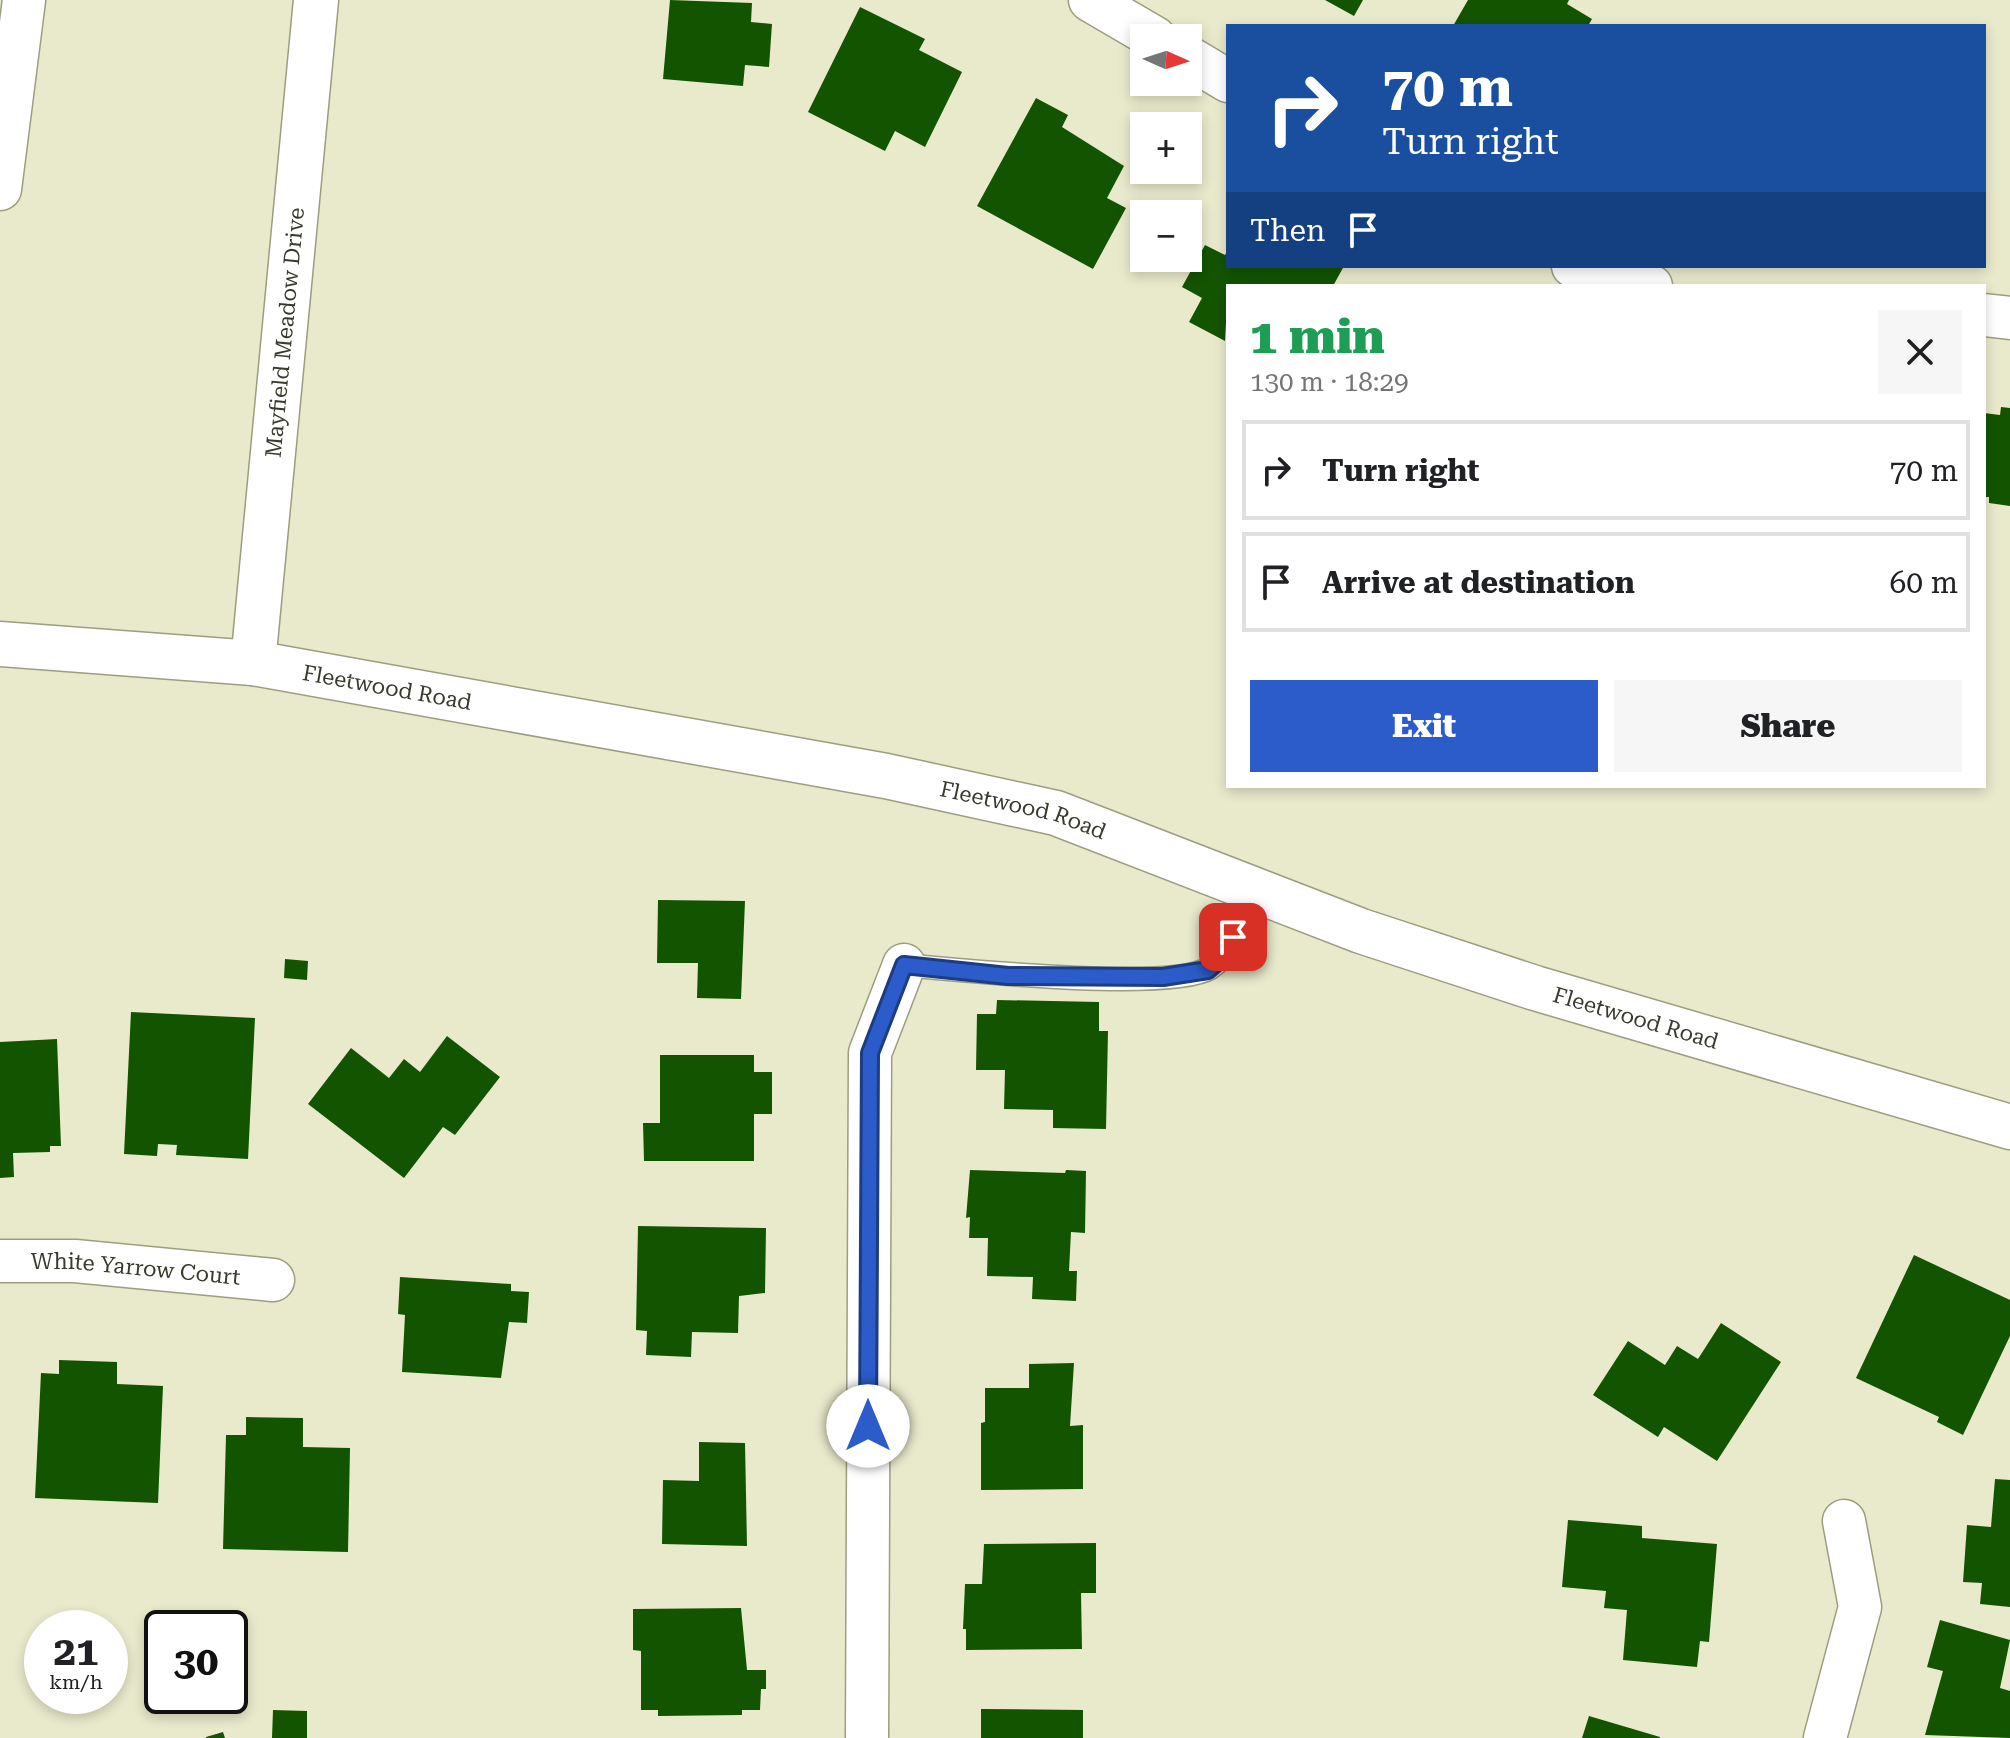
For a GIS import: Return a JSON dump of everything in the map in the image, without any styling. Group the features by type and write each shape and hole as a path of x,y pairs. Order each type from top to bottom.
{"main road":[{"name":"Mayfield Meadow Drive","path":"253,663 316,0"},
{"name":"Fleetwood Road","path":"0,644 253,663 886,776 1056,813 1361,931 1535,988 2010,1127"}],"street":[{"path":"0,189 24,0"},
{"path":"1090,0 1131,24"},
{"path":"1202,65 1226,80"},
{"path":"1581,268 1643,284"},
{"path":"1986,315 2010,318"},
{"path":"867,1738 870,1053 904,965"},
{"name":"White Yarrow Court","path":"0,1261 75,1261 273,1280"},
{"path":"1825,1738 1860,1607 1844,1521"}],"lane":[{"path":"904,965 1008,976 1163,977 1208,970 1222,958 1255,889"}],"building":[{"path":"670,0 752,3 751,22 772,24 769,67 745,65 743,86 663,79"},
{"path":"1325,0 1363,0 1354,16"},
{"path":"1468,0 1569,0 1567,4 1592,19 1589,24 1454,24"},
{"path":"860,7 925,39 919,50 962,72 925,147 895,131 885,151 808,112"},
{"path":"1036,98 1068,115 1062,127 1124,166 1107,198 1126,208 1093,269 977,206"},
{"path":"1205,245 1226,253 1226,268 1343,268 1334,284 1226,284 1225,341 1189,322 1202,298 1182,287 1190,272 1202,272"},
{"path":"2001,407 2010,408 2010,506 1989,503 1989,497 1986,497 1986,413 2000,415"},
{"path":"658,900 745,901 741,999 697,998 698,963 657,963"},
{"path":"285,959 308,961 307,980 284,978"},
{"path":"997,1000 1099,1002 1099,1031 1108,1031 1106,1129 1053,1128 1053,1110 1004,1109 1005,1070 976,1070 977,1014 996,1014"},
{"path":"131,1012 255,1018 248,1159 176,1155 177,1145 158,1144 157,1156 124,1154"},
{"path":"447,1036 500,1077 455,1135 443,1127 404,1178 308,1104 351,1048 389,1078 404,1059 420,1072"},
{"path":"57,1039 61,1146 50,1146 50,1152 13,1153 14,1177 0,1178 0,1042"},
{"path":"660,1055 754,1055 754,1072 772,1072 772,1114 754,1114 754,1161 644,1161 643,1123 660,1123"},
{"path":"970,1170 1086,1171 1085,1233 1071,1232 1069,1271 1077,1271 1076,1301 1032,1299 1033,1277 987,1276 988,1238 969,1238 970,1217 966,1218"},
{"path":"638,1226 766,1228 765,1293 739,1296 738,1333 692,1332 691,1357 646,1355 647,1331 636,1330"},
{"path":"1914,1255 2010,1300 2010,1336 1963,1435 1937,1422 1939,1417 1856,1378"},
{"path":"400,1277 511,1284 511,1291 529,1292 527,1323 509,1322 501,1378 402,1372 405,1315 398,1314"},
{"path":"1721,1323 1781,1362 1717,1461 1664,1427 1658,1437 1593,1395 1628,1341 1665,1365 1677,1346 1698,1359"},
{"path":"59,1360 117,1362 117,1384 163,1386 158,1503 35,1498 41,1373 59,1374"},
{"path":"1074,1363 1070,1426 1083,1425 1083,1489 981,1490 981,1423 985,1422 985,1388 1029,1388 1029,1364"},
{"path":"246,1417 303,1418 303,1447 350,1448 348,1552 223,1549 226,1435 246,1435"},
{"path":"699,1442 745,1443 747,1546 662,1544 663,1480 699,1481"},
{"path":"1995,1479 2010,1480 2010,1607 1980,1604 1982,1583 1963,1582 1967,1525 1991,1527"},
{"path":"1568,1520 1642,1526 1642,1538 1717,1544 1709,1642 1700,1641 1697,1667 1623,1660 1627,1610 1604,1608 1606,1591 1562,1587"},
{"path":"1096,1543 1096,1593 1081,1593 1082,1649 966,1650 966,1629 963,1629 965,1584 982,1584 984,1544"},
{"path":"741,1608 747,1670 766,1670 766,1689 761,1689 760,1710 742,1710 742,1715 658,1716 658,1710 641,1710 641,1651 633,1650 633,1609"},
{"path":"1940,1620 2010,1640 2000,1688 2010,1691 2010,1738 1925,1735 1943,1671 1927,1667"},
{"path":"981,1709 1083,1710 1083,1738 981,1738"},
{"path":"273,1710 307,1711 307,1738 272,1738"},
{"path":"1589,1716 1660,1737 1660,1738 1582,1738"},
{"path":"223,1732 225,1738 206,1738 206,1737"}],"route":[{"path":"868,1426 870,1053 904,965 1008,976 1163,977 1208,970 1222,958 1233,937"}]}
